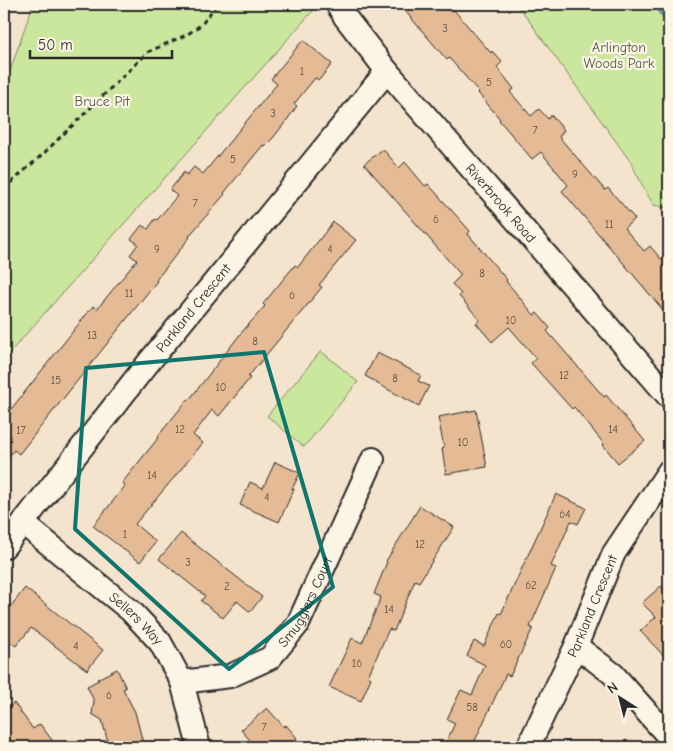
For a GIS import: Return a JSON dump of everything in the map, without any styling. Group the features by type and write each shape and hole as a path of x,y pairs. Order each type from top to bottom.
{"street":[{"name":"Riverbrook Road","path":"337,4 344,17 386,71 669,397"},
{"name":"Parkland Crescent","path":"4,547 140,373 386,71"},
{"name":"Smugglers Court","path":"182,682 230,676 270,658 298,624 373,459"},
{"name":"Parkland Crescent","path":"528,747 576,646 614,553 669,471"},
{"name":"Sellers Way","path":"23,523 131,610 160,642 182,682 199,747"},
{"path":"576,646 613,674 669,737"}],"path":[{"path":"4,189 148,52 188,34 202,24 216,4"}],"highlighted area":[{"path":"264,352 333,587 229,669 75,529 86,368"}],"green space":[{"name":"Bruce Pit","path":"33,4 319,4 4,359 4,79 10,71"},
{"name":"Arlington Woods Park","path":"517,4 669,4 669,211 667,208 654,205 630,161"},
{"path":"321,351 358,382 304,447 267,416"}],"building":[{"path":"399,4 446,4 451,11 453,9 491,53 492,51 502,62 497,67 514,89 510,92 531,116 539,109 548,119 551,115 564,130 559,137 605,190 608,188 635,219 624,228 644,251 650,246 661,259 669,252 669,317 562,191 568,185 541,152 532,159 499,120 479,92 449,58 447,60"},
{"path":"303,40 332,64 319,80 315,78 294,104 297,106 273,138 265,146 263,145 189,236 157,281 19,454 14,450 4,463 4,418 93,306 97,309 137,260 130,255 138,244 131,239 142,225 148,229 177,196 170,190 184,172 187,175 194,167 203,174 277,84 271,79"},
{"path":"383,149 399,168 405,162 425,186 428,184 470,231 468,234 534,315 537,313 550,328 547,331 645,441 618,463 574,407 572,409 531,363 536,358 509,327 492,342 476,323 480,320 459,296 461,294 452,284 461,275 364,164"},
{"path":"333,222 356,240 319,285 322,287 248,377 250,378 219,416 212,410 193,435 203,443 135,524 156,542 140,562 93,526 125,486 122,483 158,436 265,306 263,304 295,265 298,267"},
{"path":"377,353 421,375 418,381 429,386 419,406 365,376"},
{"path":"476,410 487,467 446,474 442,449 444,448 438,417"},
{"path":"275,462 300,473 279,522 240,505 250,482 263,488"},
{"path":"556,494 586,508 578,524 571,521 551,566 556,568 530,627 533,628 510,676 506,674 472,747 444,747 455,723 447,719 461,690 472,695 485,665 467,656 474,641 484,646 499,613 501,614"},
{"path":"420,506 454,527 419,582 415,580 394,631 389,629 368,676 371,678 361,701 329,687 352,638 362,643 381,597 374,594 386,561"},
{"path":"181,533 262,597 250,612 237,601 223,618 201,601 205,596 159,559"},
{"path":"661,586 669,596 669,661 640,631 656,617 642,603"},
{"path":"25,588 103,650 87,670 31,628 16,646 4,637 4,615"},
{"path":"117,669 126,688 123,689 135,712 144,747 109,747 102,720 92,714 94,701 87,686"},
{"path":"14,703 33,729 40,724 57,747 4,747 4,711"},
{"path":"267,708 297,738 286,747 256,747 241,730"}],"waterway":[{"path":"655,4 669,20"}]}
